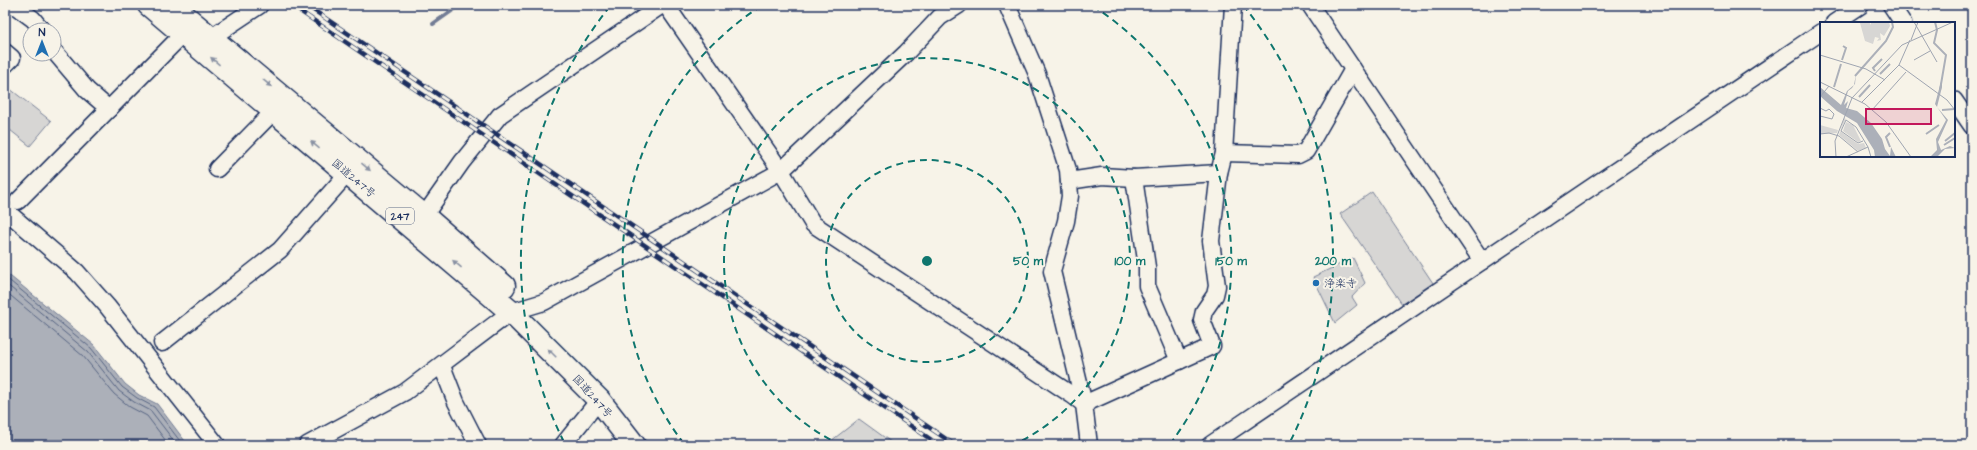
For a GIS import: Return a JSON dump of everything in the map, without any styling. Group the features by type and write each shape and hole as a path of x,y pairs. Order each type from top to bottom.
{"highway":[{"name":"国道247号","path":"149,5 348,173 519,309 599,400 634,445"},
{"name":"国道247号","path":"172,5 424,216 519,309 605,388 650,445"}],"street":[{"path":"14,5 35,22"},
{"path":"212,38 260,5"},
{"path":"424,216 462,162 500,115 662,5"},
{"path":"666,5 781,171 814,224 1084,404"},
{"path":"307,445 405,392 519,309 544,302 781,171 906,53 940,17 959,5"},
{"path":"1007,5 1039,81 1068,170 1070,196 1066,221 1052,271 1084,404 1089,445"},
{"path":"1084,404 1212,346 1202,320 1204,311 1216,296 1217,286 1211,241 1219,173 1224,153 1233,5"},
{"path":"1310,5 1482,261"},
{"path":"1836,22 1861,5"},
{"path":"1891,5 1902,22"},
{"path":"1210,445 1820,33"},
{"path":"184,34 12,206 77,272 112,312 216,445"},
{"path":"5,52 12,58 5,65"},
{"path":"62,60 87,90 109,109"},
{"path":"1224,153 1298,155 1306,151 1353,69"},
{"path":"1955,101 1972,126"},
{"path":"218,169 274,111"},
{"path":"162,343 280,250 348,173"},
{"path":"1069,181 1102,176 1134,178 1219,173"},
{"path":"1134,178 1147,267 1147,286 1179,361"},
{"path":"442,366 456,402 478,445"},
{"path":"563,445 599,400"}],"shaded area":[{"path":"5,85 51,121 30,146 5,126"},
{"path":"1372,192 1433,283 1402,304 1340,214"},
{"path":"1353,258 1365,283 1352,297 1357,305 1335,323 1313,277"},
{"path":"859,419 895,445 826,445"}],"water":[{"path":"5,272 94,345 125,384 139,395 157,404 188,445 5,445"}],"waterway":[{"path":"433,24 460,5"}],"railway":[{"path":"291,5 939,445"},
{"path":"306,5 955,445"}],"place":[{"name":"浄楽寺","path":"1316,283"}]}
